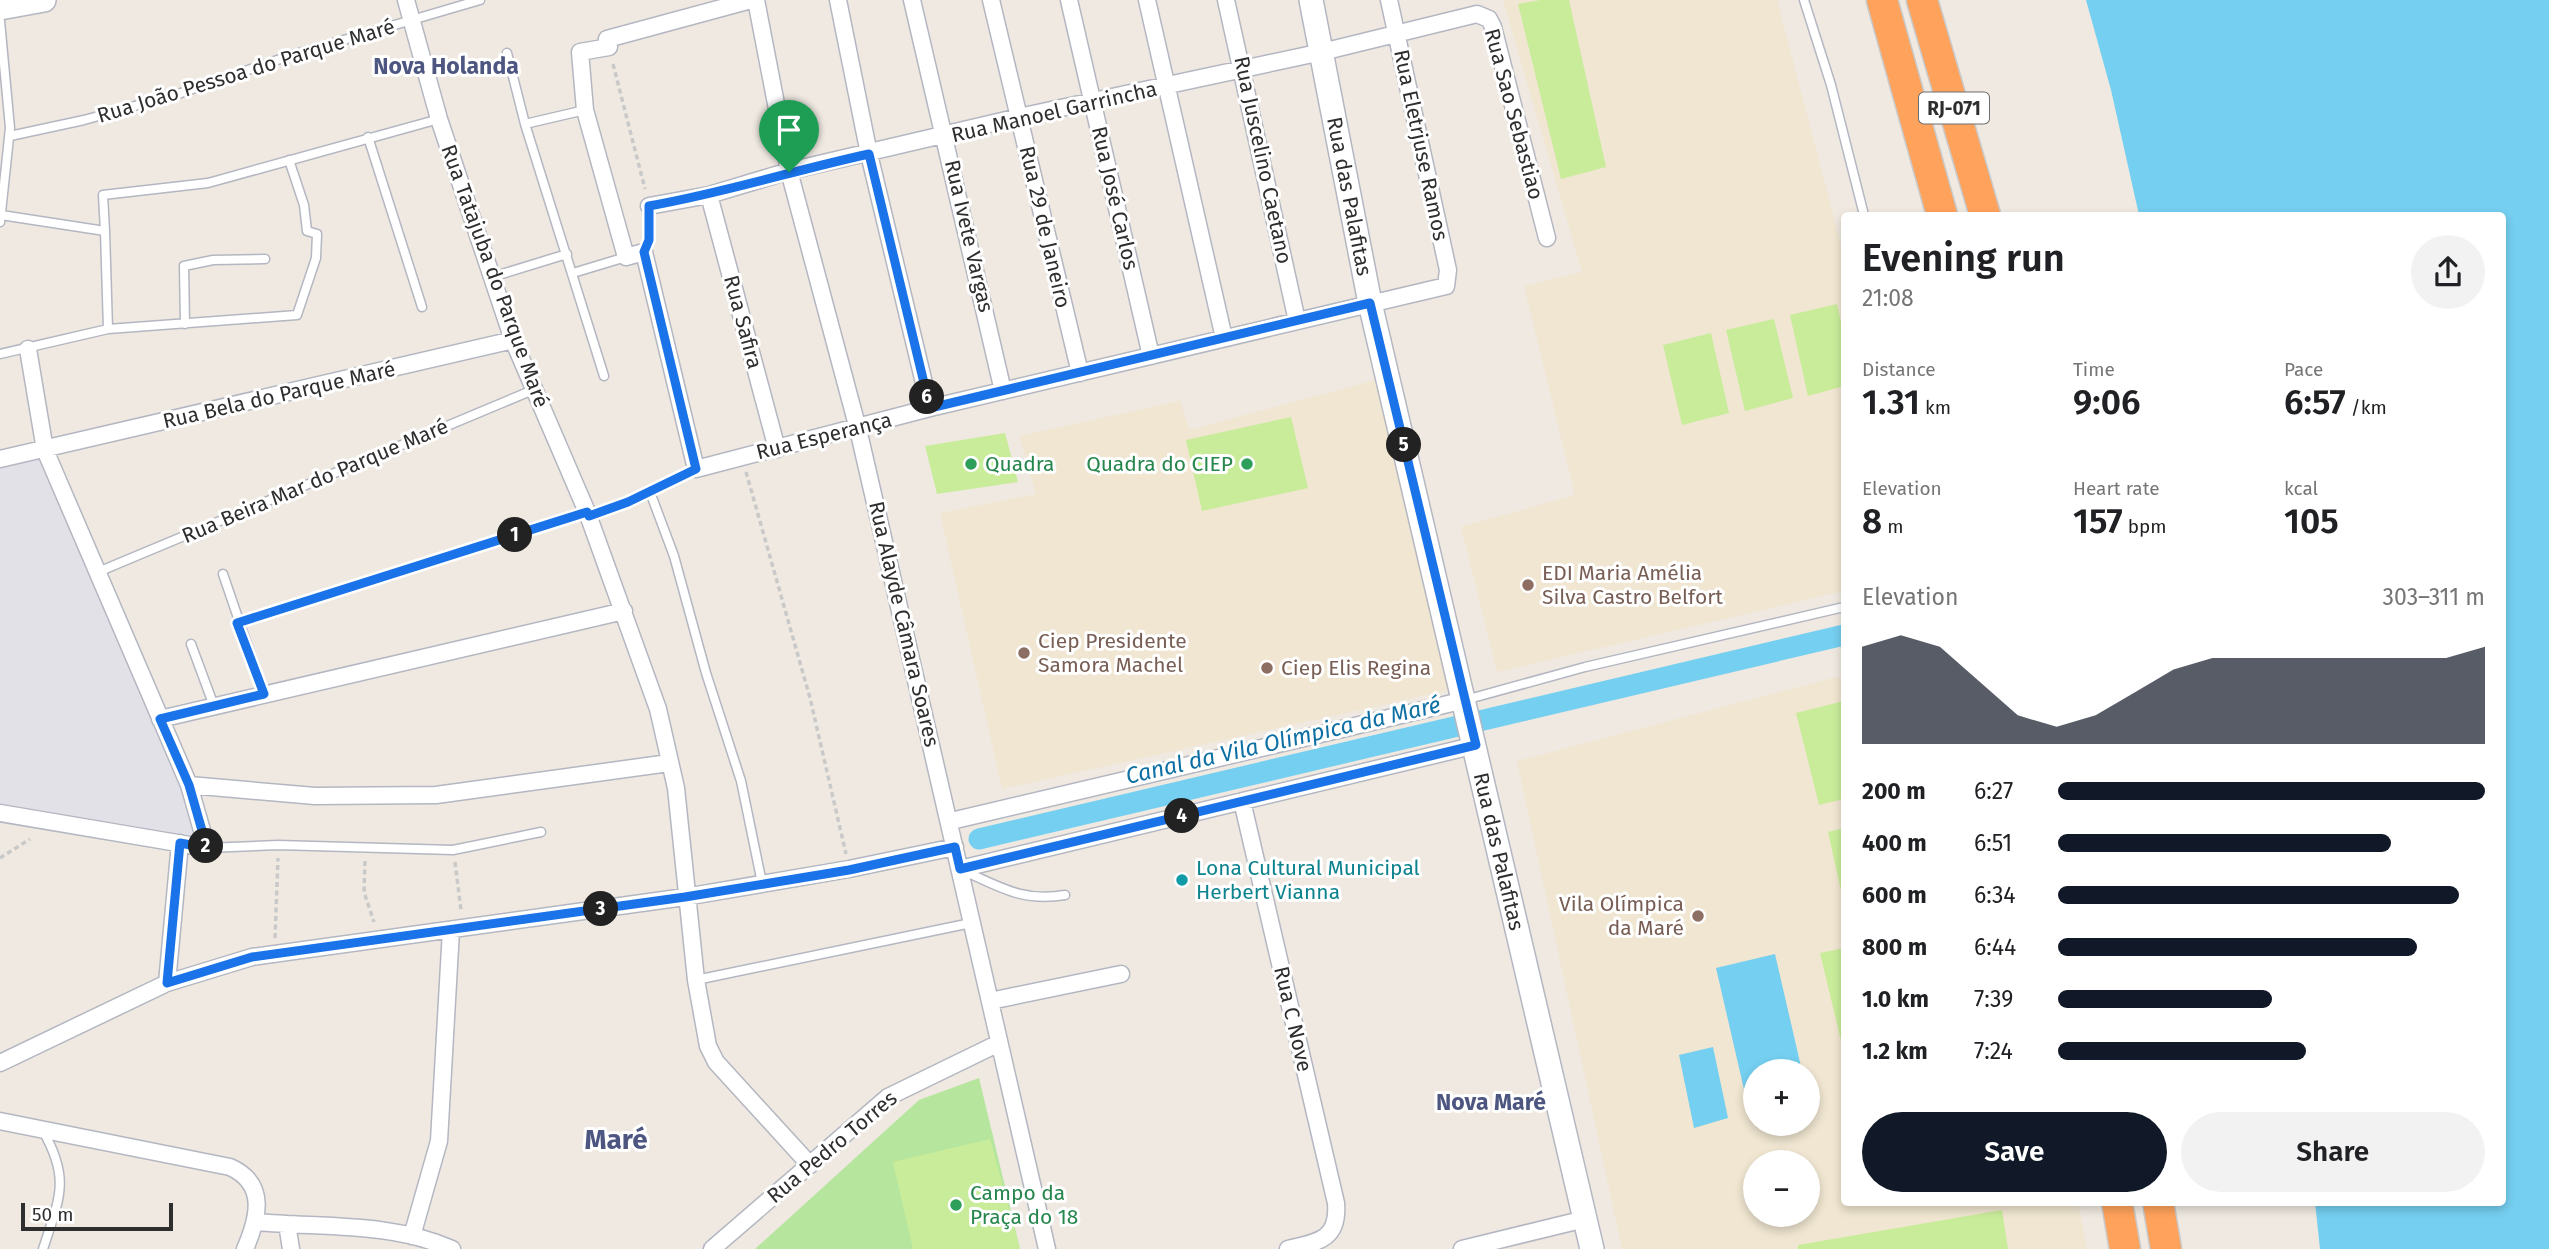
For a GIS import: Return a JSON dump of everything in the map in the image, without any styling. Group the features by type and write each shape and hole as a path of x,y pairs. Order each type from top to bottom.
{"highway":[{"name":"RJ-071","path":"1882,0 1941,212"},
{"name":"RJ-071","path":"1923,0 1984,212"},
{"path":"2118,1206 2125,1249"},
{"path":"2159,1206 2166,1249"}],"street":[{"path":"0,8 44,0"},
{"name":"Rua Tatajuba do Parque Maré","path":"406,0 439,119 513,340 588,514 658,709 676,788 695,980 708,1046 716,1062 810,1165"},
{"path":"696,469 644,252 626,257 585,110 580,52 753,0"},
{"name":"Rua Alayde Câmara Soares","path":"753,0 789,172 858,429 951,821 971,923 1047,1249"},
{"path":"838,0 869,154 930,408"},
{"name":"Rua Ivete Vargas","path":"912,0 946,136 1003,391"},
{"name":"Rua 29 de Janeiro","path":"991,0 1080,373"},
{"name":"Rua José Carlos","path":"1069,0 1151,356"},
{"path":"1147,0 1224,338"},
{"name":"Rua Juscelino Caetano","path":"1226,0 1297,321"},
{"name":"Rua das Palafitas","path":"1311,0 1370,303 1592,1249"},
{"name":"Rua Eletrjuse Ramos","path":"1389,0 1448,271 1449,281 1442,287"},
{"name":"Rua Sao Sebastiao","path":"1459,17 1485,16 1493,27 1547,238"},
{"name":"Rua Manoel Garrincha","path":"649,206 709,195 789,172 1019,117 1397,35 1459,17"},
{"name":"Rua Safira","path":"709,195 777,449"},
{"name":"Rua Esperança","path":"696,469 858,429 930,408 1442,287"},
{"name":"Rua Bela do Parque Maré","path":"0,459 513,340"},
{"path":"0,813 207,848 189,785 46,450 28,349"},
{"path":"160,719 624,611"},
{"path":"960,869 1242,801 1470,721"},
{"path":"951,821 1470,721"},
{"path":"189,785 314,796 436,796 669,763"},
{"name":"Rua C Nove","path":"1242,801 1336,1203 1336,1222 1328,1235 1314,1243 1288,1249"},
{"path":"167,983 180,843"},
{"path":"0,1062 167,983 252,957 685,897 849,870 955,847"},
{"path":"412,1236 439,1141 457,929"},
{"path":"990,1001 1121,974"},
{"name":"Rua Pedro Torres","path":"712,1249 897,1092 999,1043"},
{"path":"0,1121 43,1132 230,1167 247,1178 256,1194 257,1222 245,1249"},
{"path":"1462,1249 1585,1219"},
{"path":"257,1222 324,1225 412,1236 452,1249"},
{"path":"287,1224 291,1249"}],"lane":[{"name":"Rua João Pessoa do Parque Maré","path":"10,136 84,120 178,94 289,56 480,0"},
{"path":"1804,0 1830,85 1863,212"},
{"path":"0,21 10,136 1,218 105,231"},
{"path":"507,53 525,124 604,376"},
{"path":"525,124 585,110"},
{"path":"108,329 103,195 208,183 439,119"},
{"path":"368,137 422,307"},
{"path":"0,354 108,329 297,316 316,258 317,234 307,231 304,205 289,160"},
{"path":"492,277 567,254"},
{"path":"573,273 626,257"},
{"path":"185,324 184,266 213,260 265,259"},
{"name":"Rua Beira Mar do Parque Maré","path":"98,572 533,390"},
{"path":"237,623 588,514 650,492 696,469"},
{"path":"650,492 674,556 706,673 741,781 762,883"},
{"path":"223,574 237,623 264,694"},
{"path":"1470,721 1585,667 1841,608"},
{"path":"191,644 214,706"},
{"path":"207,848 278,845 453,850 541,832"},
{"path":"960,869 1019,896 1041,899 1065,894"},
{"path":"695,980 971,923"},
{"path":"43,1132 62,1175 60,1197 43,1249"}],"path":[{"path":"608,43 649,206"},
{"path":"741,456 810,698 849,870"},
{"path":"0,858 30,839"},
{"path":"275,953 278,845"},
{"path":"365,848 364,892 379,939"},
{"path":"453,850 457,929"}],"shaded area":[{"path":"1503,0 1777,0 1841,245 1841,592 1497,672 1461,527 1575,495 1524,286 1582,272"},
{"path":"1376,380 1454,689 1002,789 940,513 1036,494 1019,436 1180,401 1189,430"},
{"path":"38,452 200,831 196,837 0,806 0,460"},
{"name":"Vila Olímpica da Maré","path":"1841,676 1841,1206 2079,1206 2087,1249 1622,1249 1517,761"}],"green space":[{"path":"1540,0 1569,0 1606,167 1561,179 1518,4"},
{"path":"1837,304 1841,322 1841,387 1808,396 1790,315"},
{"path":"1774,319 1793,398 1745,411 1726,330"},
{"path":"1711,333 1729,413 1682,425 1663,345"},
{"name":"Quadra do CIEP","path":"1291,417 1308,488 1202,511 1186,440"},
{"name":"Quadra","path":"1005,433 1018,482 937,494 925,446"},
{"path":"1841,702 1841,800 1819,805 1796,713"},
{"path":"1841,829 1841,890 1828,832"},
{"path":"1841,949 1841,1040 1820,953"},
{"path":"979,1078 1020,1249 755,1249 919,1100"},
{"name":"Campo da Praça do 18","path":"990,1139 1020,1249 913,1249 893,1162"},
{"path":"2002,1210 2008,1249 1798,1249 1798,1245"}],"water":[{"path":"2086,0 2549,0 2549,1249 2320,1249 2315,1206 2506,1206 2506,212 2138,212 2111,90"},
{"path":"1775,954 1799,1059 1743,1059 1743,1085 1716,968"},
{"path":"1713,1047 1728,1118 1694,1128 1679,1055"}],"waterway":[{"name":"Canal da Vila Olímpica da Maré","path":"979,839 1841,636"}],"place":[{"name":"Quadra","path":"971,464"},
{"name":"Quadra do CIEP","path":"1247,464"},
{"name":"EDI Maria Amélia Silva Castro Belfort","path":"1528,585"},
{"name":"Ciep Presidente Samora Machel","path":"1024,653"},
{"name":"Ciep Elis Regina","path":"1267,668"},
{"name":"Lona Cultural Municipal Herbert Vianna","path":"1182,880"},
{"name":"Vila Olímpica da Maré","path":"1698,916"},
{"name":"Campo da Praça do 18","path":"956,1205"}],"district":[{"name":"Nova Holanda","path":"446,66"},
{"name":"Nova Maré","path":"1491,1102"},
{"name":"Maré","path":"616,1139"}],"route":[{"path":"869,154 930,408 1370,303 1476,745 960,869 955,847 849,870 685,897 252,957 167,983 180,843 207,848 189,785 160,719 264,694 237,623 587,512 589,516 628,502 696,469 644,252 649,240 649,206 709,195 789,172 869,154"}]}
